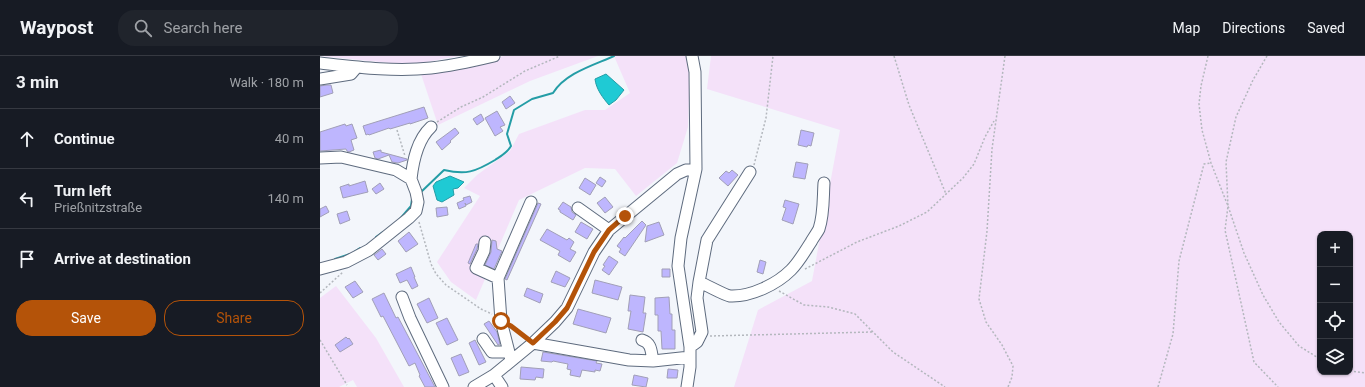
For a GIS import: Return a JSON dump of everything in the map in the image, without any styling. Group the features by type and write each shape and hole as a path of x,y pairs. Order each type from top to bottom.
{"street":[{"path":"320,63 357,67 409,69 430,68 494,56"},
{"path":"687,387 690,352 678,266 681,238 696,169 695,72 692,56"},
{"path":"320,79 351,74 357,67"},
{"path":"320,270 346,262 375,245 416,211 418,202 411,179 414,159 420,141 431,127"},
{"path":"320,158 341,157 396,170 411,179"},
{"path":"474,387 494,375 510,356 533,343 555,322 567,308 594,252 609,230 677,174 686,170 696,169"},
{"path":"533,343 629,360 653,361 674,359 690,352 702,332 697,298 707,240 750,172"},
{"path":"699,282 728,296 740,295 760,290 783,277 792,269 818,230 823,212 824,183"},
{"path":"510,356 501,321 498,278 531,202"},
{"path":"578,208 609,230"},
{"path":"485,242 484,251 476,268 498,278"},
{"path":"402,297 410,318 443,387"},
{"path":"483,339 492,352 510,356"},
{"path":"642,340 648,342 651,346 653,361"},
{"path":"494,375 502,387"}],"path":[{"path":"431,127 440,119 461,107 484,98 525,71 560,56"},
{"path":"750,172 755,164 766,118 773,56"},
{"path":"894,56 909,105 946,194"},
{"path":"1005,56 995,119 987,231 979,299 986,322 1002,344 1013,366 1012,377 1008,387"},
{"path":"1208,56 1201,86 1199,104 1202,130 1211,163 1228,206 1244,254 1263,295 1279,322 1299,346 1317,357"},
{"path":"1267,56 1253,80 1236,116 1226,162 1228,206 1225,230 1254,362 1278,387"},
{"path":"802,270 857,242 899,226 927,212 963,178 974,164 985,137 995,119"},
{"path":"397,130 406,158"},
{"path":"1158,387 1173,334 1179,260 1204,164 1211,163"},
{"path":"416,211 430,264 436,274 446,285 481,309 489,312 511,326 533,343"},
{"path":"320,293 341,274 353,258"},
{"path":"768,286 804,305 828,307 855,314 893,352 945,387"},
{"path":"700,336 874,332"},
{"path":"320,340 347,385"},
{"path":"1353,371 1365,373"}],"shaded area":[{"path":"320,56 459,56 416,64"},
{"path":"504,56 598,56 530,81 438,125 421,74 471,65"},
{"path":"614,56 686,56 690,66 688,127 677,163 636,196 615,169 585,168 519,200 476,300 451,282 437,262 480,196 464,188 477,175 510,151 519,134 585,110 605,110 630,93"},
{"path":"711,56 1365,56 1365,387 734,387 758,310 812,281 840,130 707,89"},
{"path":"336,286 376,338 404,387 357,387 353,380 339,387 320,387 320,298"}],"water":[{"path":"606,74 624,90 616,100 609,105 598,90 595,79"},
{"path":"450,176 464,182 458,188 453,189 454,195 442,202 437,200 433,186 436,182"}],"building":[{"path":"331,85 333,93 320,97 320,86"},
{"path":"510,96 515,103 506,109 502,102"},
{"path":"424,107 428,118 366,135 363,126"},
{"path":"497,111 505,125 500,127 503,131 495,136 485,118"},
{"path":"481,114 484,120 477,125 473,119"},
{"path":"345,124 346,126 352,124 357,138 351,140 354,150 349,152 346,149 320,151 320,132"},
{"path":"455,128 459,133 442,150 436,142"},
{"path":"801,130 814,133 811,146 808,145 807,147 798,145"},
{"path":"381,150 381,152 407,160 398,163 392,162 389,155 378,159 375,158 373,152"},
{"path":"796,162 808,164 805,179 793,177"},
{"path":"732,170 738,175 728,186 719,178 726,171 729,173"},
{"path":"600,177 606,181 602,187 596,183"},
{"path":"585,178 596,185 590,195 579,188"},
{"path":"365,181 368,192 343,198 340,187"},
{"path":"380,183 384,189 376,194 372,189"},
{"path":"470,196 472,202 466,205 465,203 466,206 459,209 457,203 464,200 463,198"},
{"path":"605,197 613,207 605,213 597,203"},
{"path":"785,200 799,204 793,224 782,220 786,208 783,207"},
{"path":"563,202 571,207 572,212 576,215 573,220 560,212 558,209"},
{"path":"538,203 541,204 507,280 505,279"},
{"path":"326,206 329,212 320,217 320,209"},
{"path":"447,207 448,215 437,217 436,208"},
{"path":"347,211 350,220 340,224 337,214"},
{"path":"642,221 646,225 625,256 619,252 621,249 617,246 624,237 625,238"},
{"path":"581,222 593,229 587,239 575,232"},
{"path":"659,222 664,235 645,242 647,226"},
{"path":"547,229 567,240 569,238 574,242 570,249 576,252 570,262 558,255 560,251 540,240"},
{"path":"409,232 418,244 406,252 398,241"},
{"path":"492,240 496,241 497,249 502,251 494,269 485,265 491,252"},
{"path":"476,244 478,244 477,249 470,264 468,263"},
{"path":"382,249 386,254 378,260 374,255"},
{"path":"609,256 618,262 609,275 602,270 605,266 603,265"},
{"path":"760,260 766,262 763,274 757,272"},
{"path":"411,267 418,286 412,289 407,280 400,283 396,274"},
{"path":"662,269 670,269 670,277 662,277"},
{"path":"556,271 570,278 565,287 551,282"},
{"path":"595,280 622,287 618,300 592,293"},
{"path":"355,281 363,292 353,298 345,287"},
{"path":"527,288 543,294 540,303 524,296"},
{"path":"384,293 396,318 398,317 435,387 425,387 419,376 420,375 415,363 409,366 383,316 381,317 372,299"},
{"path":"630,295 645,297 643,313 646,313 643,332 628,329 631,311 628,311"},
{"path":"669,297 670,314 672,314 672,330 675,330 675,349 662,349 661,331 658,331 658,315 655,315 655,298"},
{"path":"429,298 438,318 427,323 417,304"},
{"path":"578,309 611,318 606,333 573,324"},
{"path":"447,318 458,340 447,345 436,323"},
{"path":"489,321 497,332 500,344 498,345 484,324"},
{"path":"346,337 348,339 349,338 353,344 340,352 335,345"},
{"path":"475,340 486,362 479,365 469,343"},
{"path":"543,352 597,361 596,363 602,364 600,371 595,370 595,372 582,370 580,377 570,375 571,370 567,369 568,364 553,361 541,361"},
{"path":"461,354 469,372 459,376 451,358"},
{"path":"521,367 544,369 543,378 536,377 535,380 520,379"},
{"path":"668,369 678,370 677,378 667,378"},
{"path":"634,375 648,378 646,387 632,385"}],"waterway":[{"path":"420,193 444,170 458,172 476,170 502,156 511,146 507,134 514,110 532,99 553,93 565,80 580,70 614,56"},
{"path":"399,220 411,206 412,199"},
{"path":"376,237 383,232"},
{"path":"354,252 360,248"},
{"path":"335,259 350,254"}],"route":[{"path":"501,321 511,326 533,343 567,308 594,252 609,230 625,216"}]}
